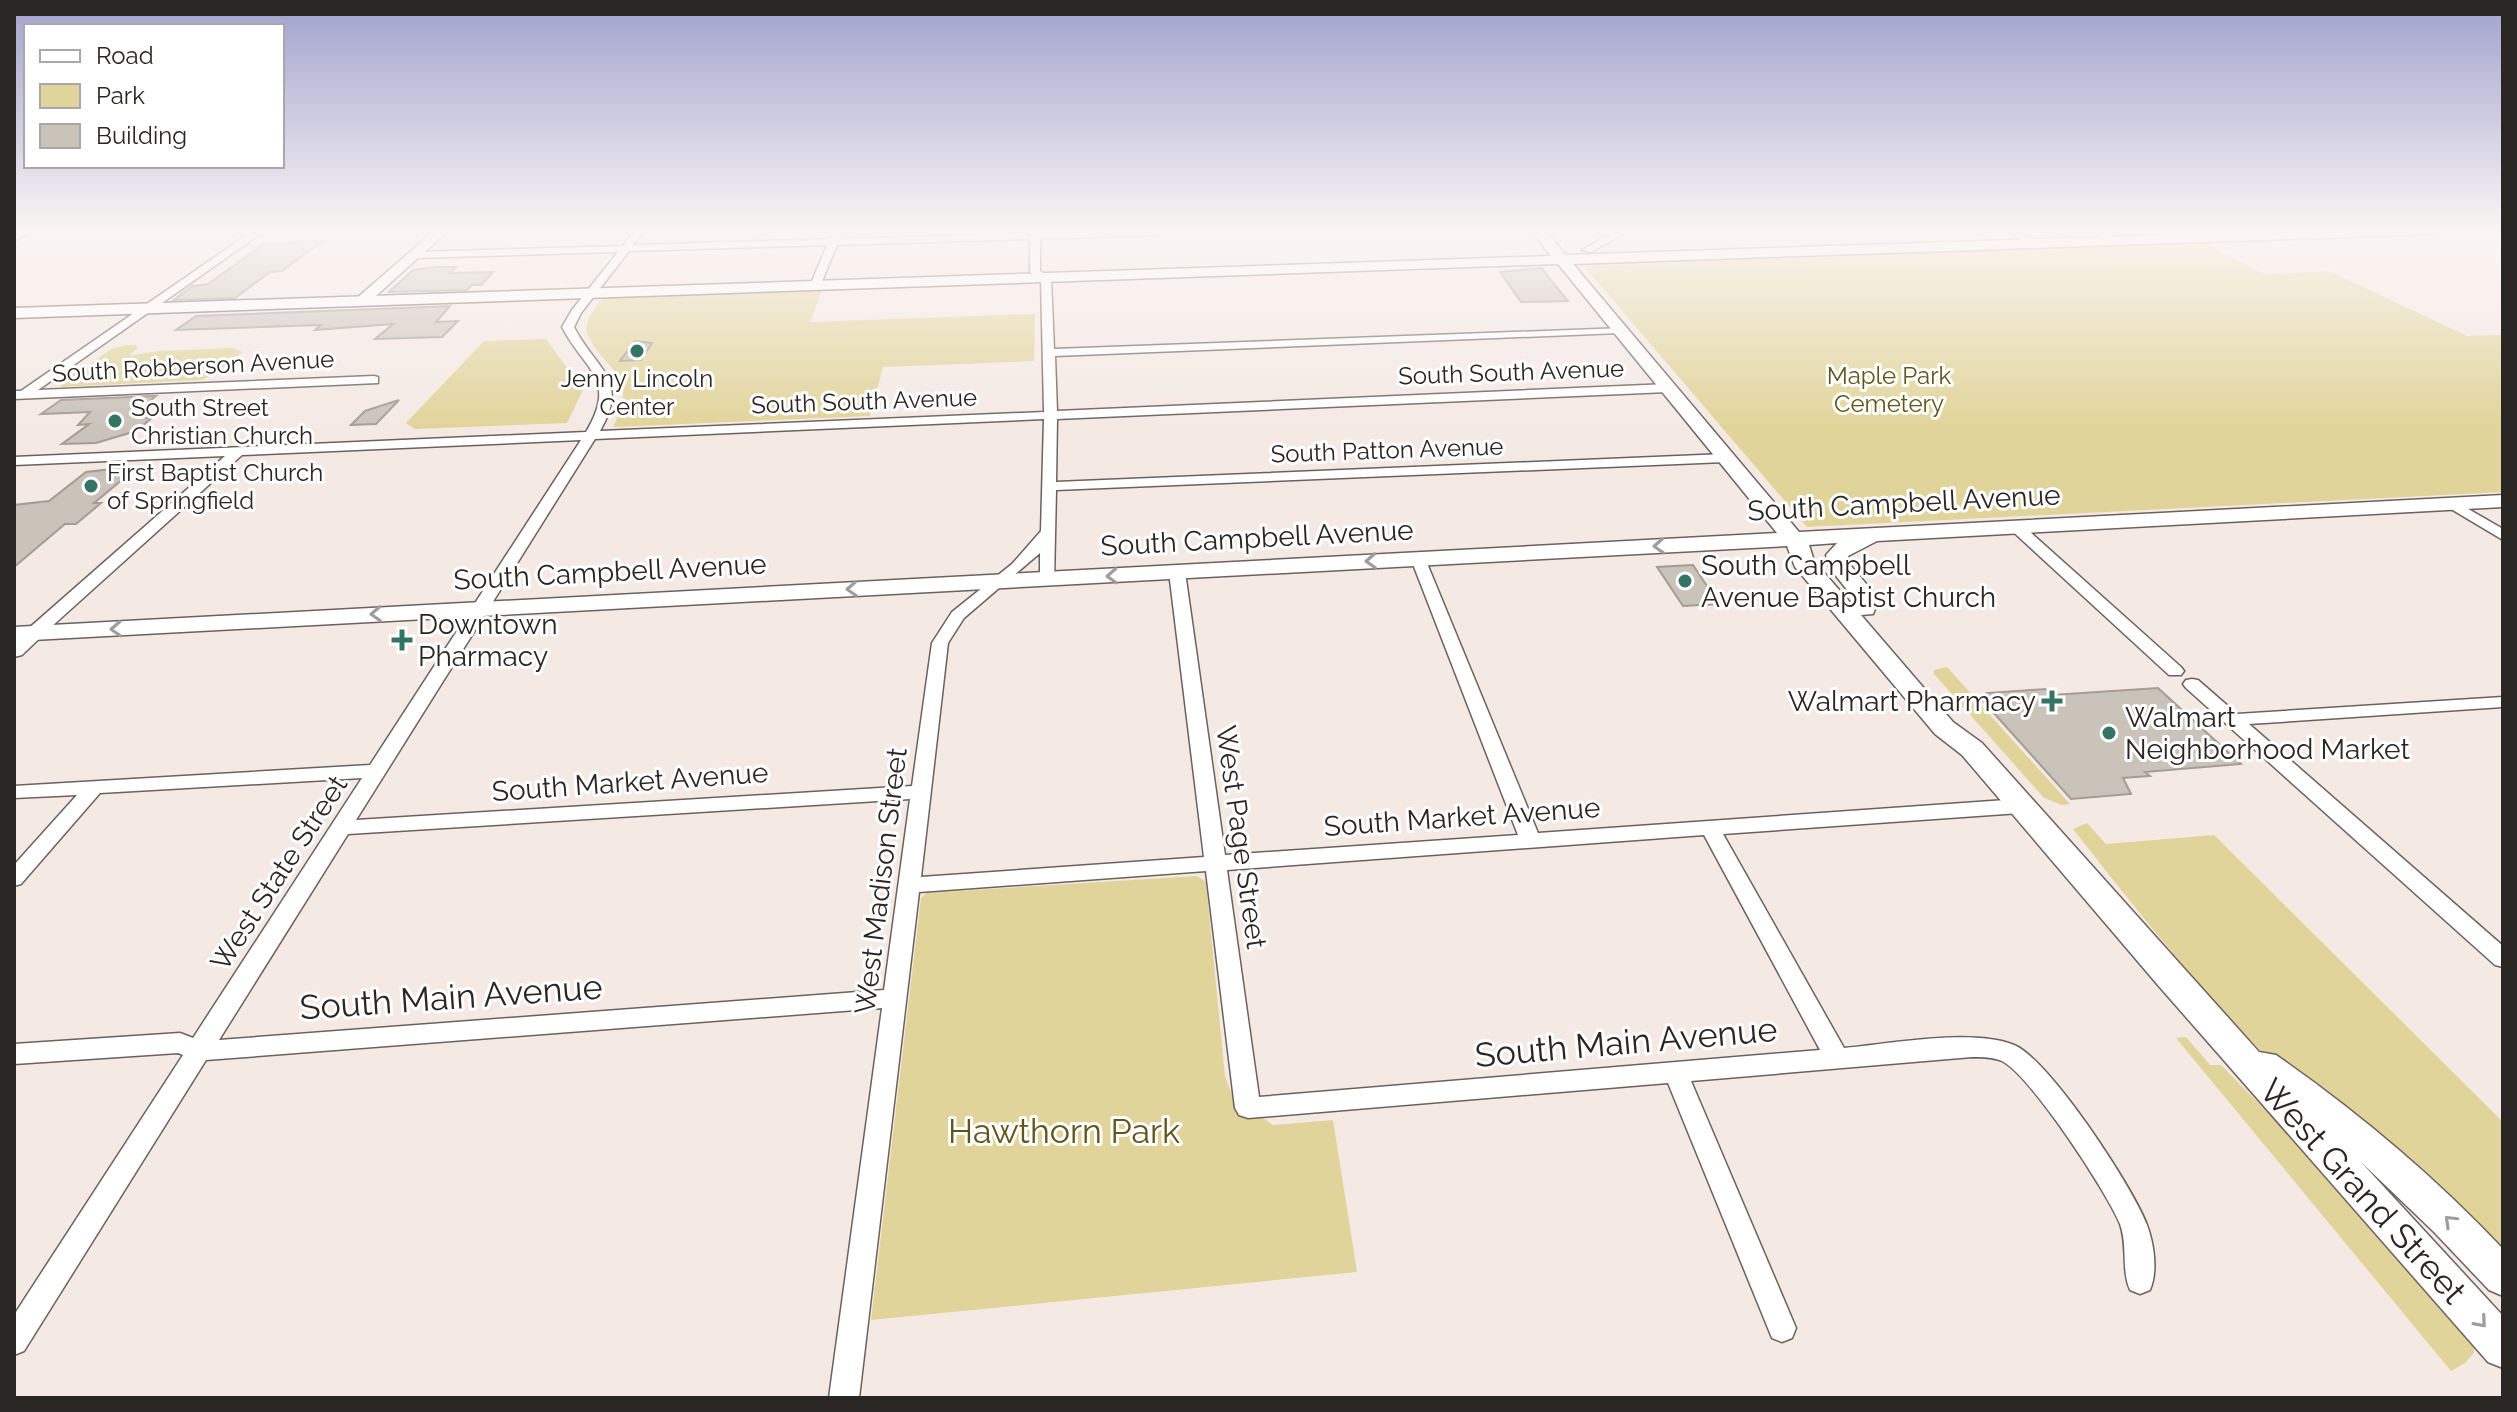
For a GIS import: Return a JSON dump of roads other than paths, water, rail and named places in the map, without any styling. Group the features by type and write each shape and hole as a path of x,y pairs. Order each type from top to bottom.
{"main road":[{"path":"14,313 508,296"},
{"name":"West Grand Street","path":"1591,296 1798,544 1825,563 1972,733 1972,749"},
{"name":"South Campbell Avenue","path":"24,634 1419,559 1798,544 1879,534 2503,501"},
{"path":"1865,609 1867,599 1840,567 1837,555 1847,546 1879,534"},
{"name":"West Grand Street","path":"1798,544 1803,562 1944,728 1972,749 2222,1036 2340,1162 2503,1347"},
{"name":"West Grand Street","path":"2222,1036 2300,1089 2373,1147 2503,1277"}],"street":[{"path":"17,397 167,296"},
{"path":"362,301 368,296"},
{"name":"West State Street","path":"14,1341 591,435 608,403 606,383 578,348 568,327 588,296"},
{"path":"1046,296 1051,486 1048,579"},
{"path":"1048,353 1620,330"},
{"name":"South Robberson Avenue","path":"17,397 374,380"},
{"name":"South South Avenue","path":"14,461 1668,388"},
{"path":"14,650 24,634 238,451"},
{"name":"South Patton Avenue","path":"1051,486 1725,458"},
{"path":"2451,503 2503,535"},
{"path":"2015,526 2175,671"},
{"name":"West Madison Street","path":"844,1398 940,643 958,615 1037,548 1048,531"},
{"path":"1419,559 1530,839"},
{"name":"West Page Street","path":"1177,572 1248,1108"},
{"path":"2192,684 2500,953"},
{"path":"2233,720 2503,702"},
{"path":"14,792 379,771"},
{"path":"14,879 94,788"},
{"name":"South Market Avenue","path":"342,828 921,792"},
{"name":"South Market Avenue","path":"909,885 2020,806"},
{"path":"1710,828 1837,1058"},
{"name":"South Main Avenue","path":"14,1054 180,1043 197,1051 894,998"},
{"name":"South Main Avenue","path":"1248,1108 1972,1047 2010,1053 2033,1073 2120,1198 2133,1222 2140,1249 2140,1281"},
{"path":"1676,1073 1782,1328"}],"place":[{"name":"Jenny Lincoln Center","path":"637,351"},
{"name":"South Street Christian Church","path":"115,421"},
{"name":"First Baptist Church of Springfield","path":"91,486"},
{"name":"South Campbell Avenue Baptist Church","path":"1685,581"},
{"name":"Downtown Pharmacy","path":"402,640"},
{"name":"Walmart Pharmacy","path":"2052,701"},
{"name":"Walmart Neighborhood Market","path":"2109,733"}],"park label":[{"name":"Maple Park Cemetery","path":"1889,389"},
{"name":"Hawthorn Park","path":"1064,1131"}]}
